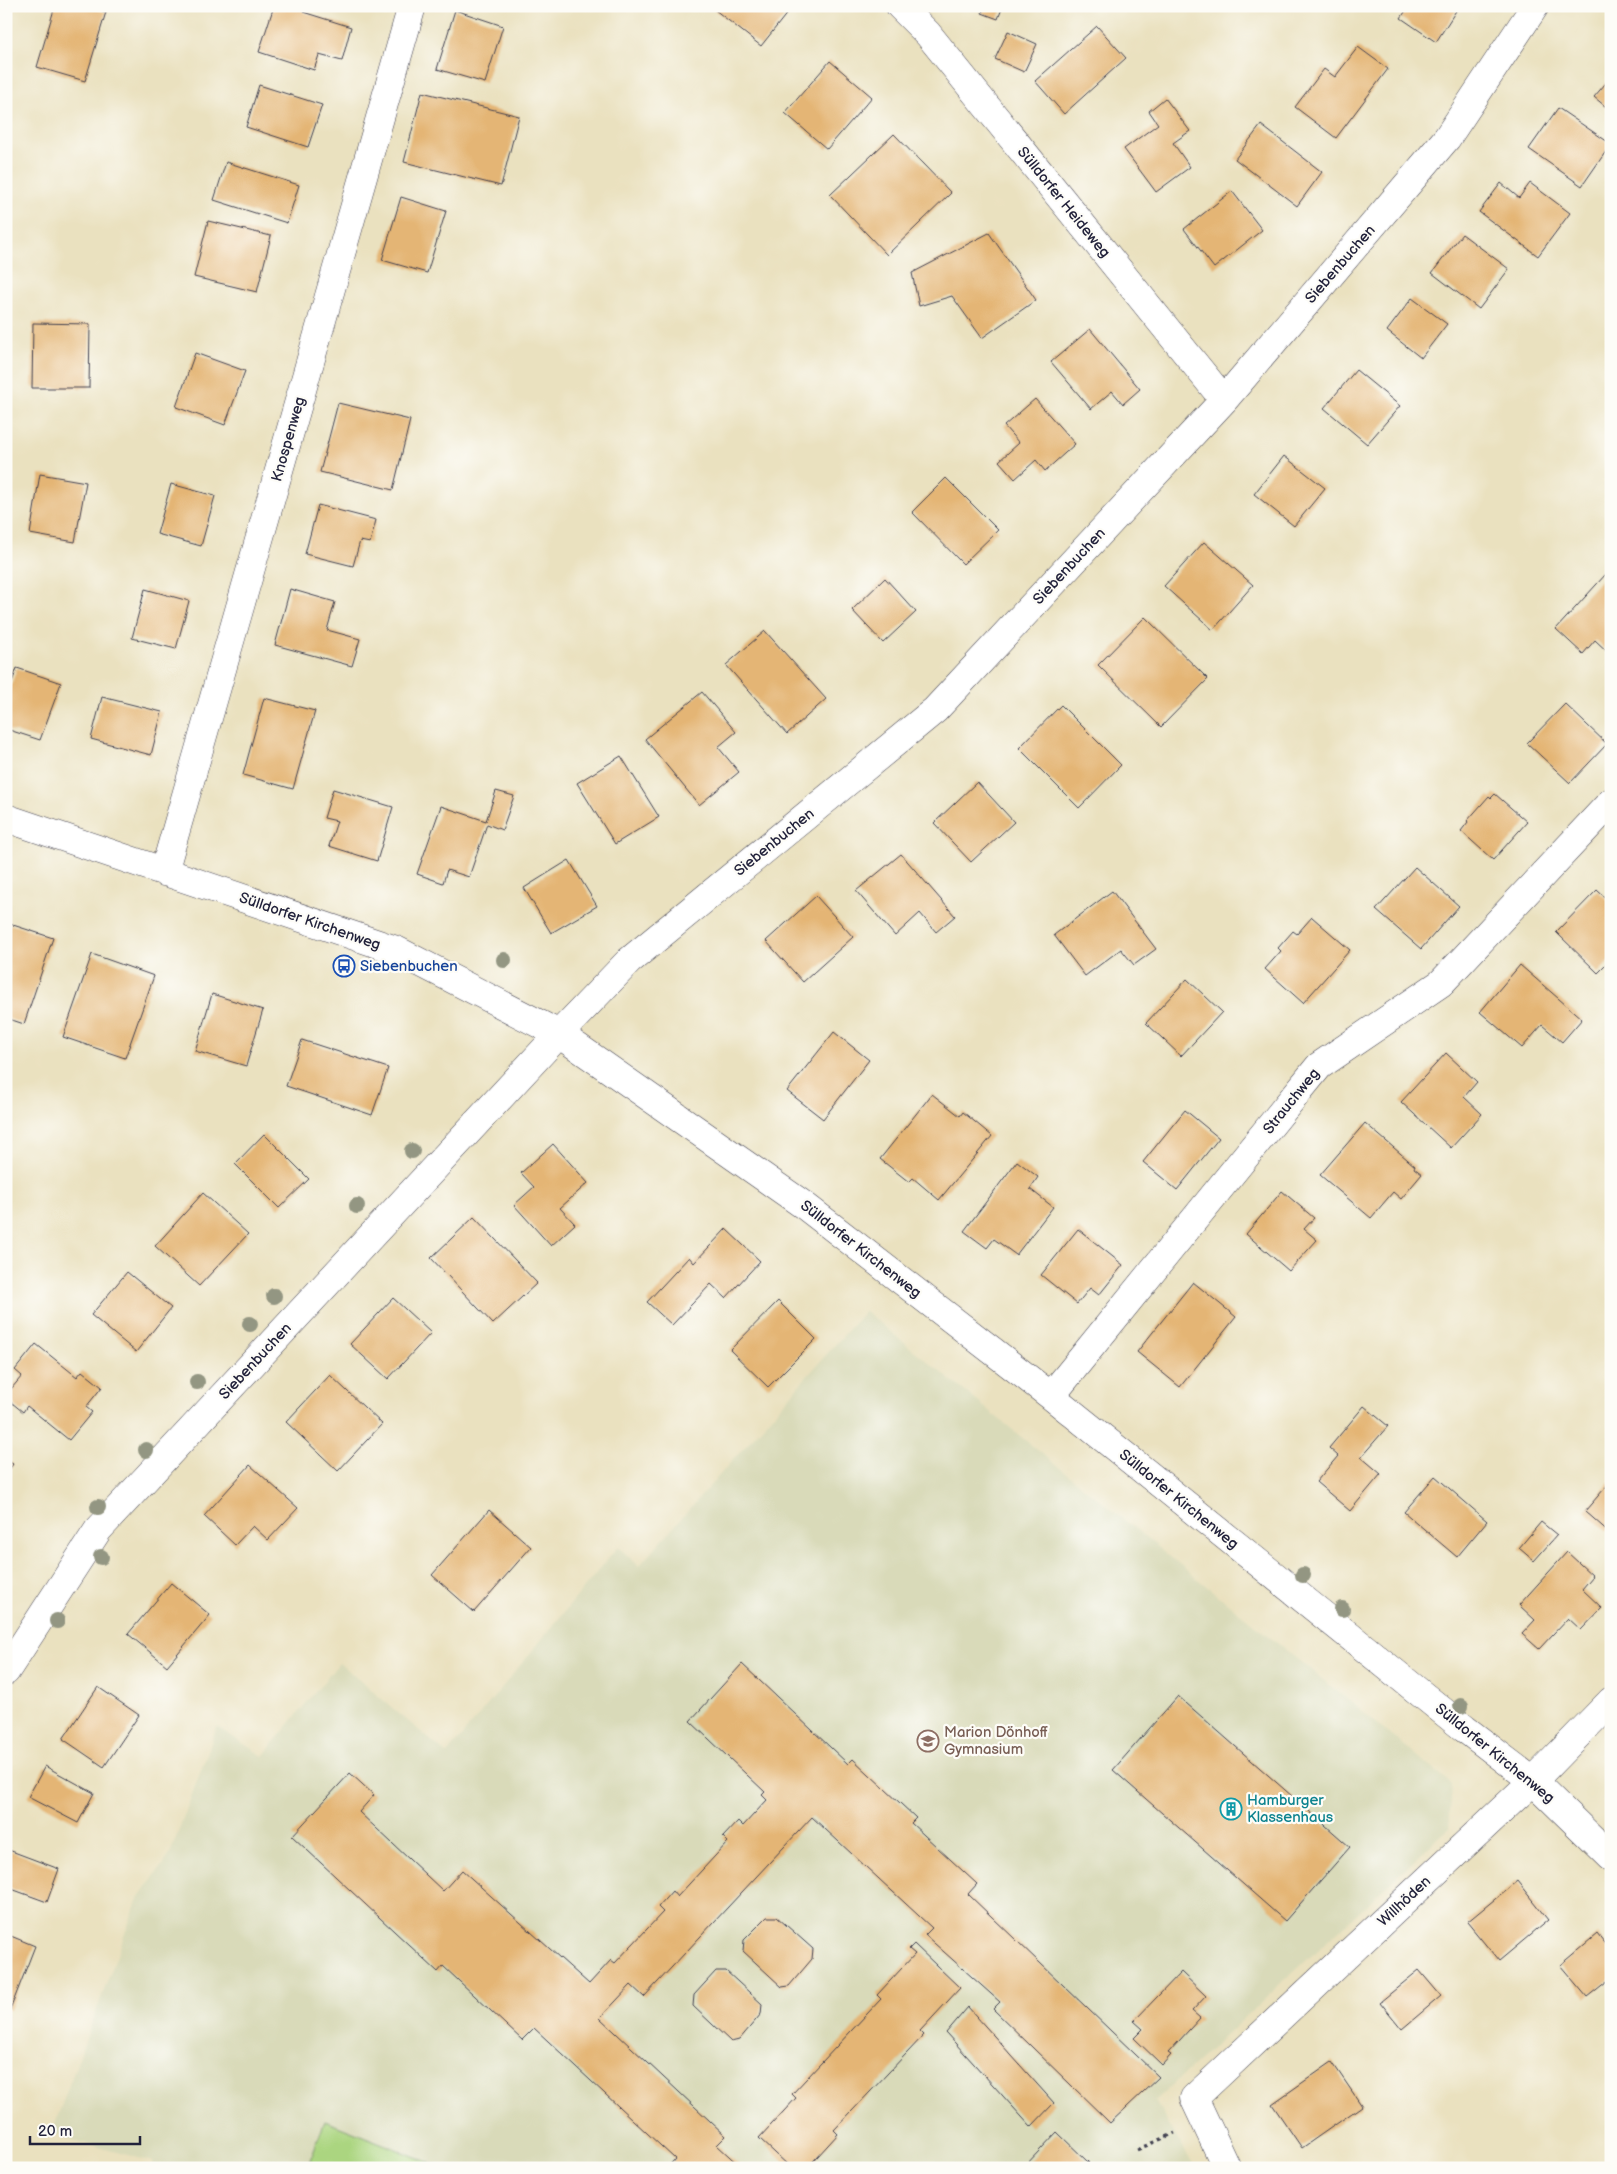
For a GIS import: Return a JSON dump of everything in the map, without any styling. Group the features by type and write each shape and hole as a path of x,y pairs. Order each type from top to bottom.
{"street":[{"name":"Knospenweg","path":"164,872 412,6"},
{"name":"Sülldorfer Heideweg","path":"900,6 933,40 1224,400"},
{"name":"Siebenbuchen","path":"6,1671 98,1530 559,1034 629,961 935,710 1224,400 1447,138 1535,6"},
{"name":"Strauchweg","path":"1051,1396 1319,1066 1441,984 1611,802"},
{"name":"Sülldorfer Kirchenweg","path":"6,818 396,950 559,1034 805,1206 1051,1396 1465,1729 1533,1780 1611,1857"},
{"name":"Willhöden","path":"1199,2109 1611,1701"},
{"path":"1199,2109 1227,2168"}],"path":[{"path":"1137,2150 1199,2109"}],"shaded area":[{"name":"Marion Dönhoff Gymnasium","path":"865,1311 1452,1784 1449,1828 1155,2101 1195,2168 151,2168 153,2162 51,2134 137,1901 170,1854 217,1727 263,1756 339,1663 447,1754 618,1547 639,1566"}],"green space":[{"path":"325,2121 444,2168 307,2168"}],"building":[{"path":"55,6 87,6 106,12 85,81 37,67"},
{"path":"267,6 305,6 303,12 351,27 342,61 319,55 314,70 259,52 273,9"},
{"path":"710,6 780,6 788,12 761,46"},
{"path":"985,6 1003,6 998,19 982,13"},
{"path":"1409,6 1459,6 1436,42 1401,18"},
{"path":"455,10 503,26 485,83 437,69"},
{"path":"1097,26 1126,58 1064,114 1035,81"},
{"path":"1008,31 1037,44 1024,72 995,59"},
{"path":"1358,47 1388,69 1336,138 1295,107 1324,69 1335,77"},
{"path":"830,61 872,97 827,149 785,113"},
{"path":"1611,77 1611,111 1594,97"},
{"path":"259,85 322,105 308,147 246,127"},
{"path":"422,92 519,116 501,186 404,162"},
{"path":"1165,98 1190,131 1173,143 1190,167 1156,192 1124,149 1158,124 1149,111"},
{"path":"1558,108 1611,144 1582,186 1529,149"},
{"path":"1261,125 1322,172 1297,206 1235,159"},
{"path":"894,134 951,193 887,255 830,195"},
{"path":"226,162 299,185 287,223 214,200"},
{"path":"1501,183 1519,198 1530,183 1570,213 1538,256 1479,212"},
{"path":"1232,191 1262,230 1214,268 1184,229"},
{"path":"401,197 446,211 427,273 382,260"},
{"path":"208,221 271,236 257,292 194,277"},
{"path":"989,233 1036,300 982,338 952,296 919,306 912,273"},
{"path":"1462,234 1509,269 1479,309 1432,273"},
{"path":"1412,298 1447,324 1421,358 1387,331"},
{"path":"33,323 90,324 89,388 32,388"},
{"path":"1090,329 1140,389 1123,404 1112,391 1091,409 1051,362"},
{"path":"195,353 245,371 225,425 176,407"},
{"path":"1356,370 1400,406 1367,444 1324,408"},
{"path":"1035,399 1075,444 1045,471 1036,460 1015,479 999,461 1019,443 1004,426"},
{"path":"338,403 410,420 393,490 320,472"},
{"path":"1284,456 1325,488 1294,526 1254,494"},
{"path":"40,474 86,482 75,542 30,534"},
{"path":"946,478 998,530 963,564 912,512"},
{"path":"171,484 215,496 201,546 157,534"},
{"path":"318,505 376,520 370,543 360,541 353,566 305,554"},
{"path":"1204,542 1253,585 1213,630 1164,586"},
{"path":"1606,574 1611,578 1611,655 1595,640 1583,654 1556,629"},
{"path":"885,578 916,612 883,643 852,610"},
{"path":"145,589 189,601 176,649 132,638"},
{"path":"290,589 335,602 327,630 360,639 352,666 275,645"},
{"path":"1145,617 1208,679 1161,727 1098,665"},
{"path":"765,631 826,699 787,734 726,665"},
{"path":"17,668 61,683 40,740 6,729 6,699"},
{"path":"702,692 736,732 718,747 739,772 699,805 645,739"},
{"path":"102,697 162,712 151,755 91,739"},
{"path":"264,698 315,711 293,789 243,775"},
{"path":"1565,704 1607,744 1570,783 1527,743"},
{"path":"1061,705 1121,765 1079,808 1019,748"},
{"path":"621,756 659,817 615,844 577,783"},
{"path":"977,782 1014,822 971,862 934,823"},
{"path":"333,789 393,807 377,861 329,846 337,821 324,818"},
{"path":"496,791 514,796 502,830 487,824 469,877 447,870 443,883 417,874 441,806 486,821"},
{"path":"1495,794 1527,822 1493,860 1461,831 1467,821 1489,796 1491,798"},
{"path":"901,854 955,916 936,932 920,913 895,936 856,891"},
{"path":"569,860 597,906 551,933 524,888"},
{"path":"1415,867 1459,906 1421,949 1376,910"},
{"path":"1597,890 1611,903 1611,960 1598,973 1556,932"},
{"path":"1112,891 1156,949 1134,965 1121,949 1085,976 1054,935"},
{"path":"816,896 853,937 803,982 766,941"},
{"path":"1312,917 1350,950 1303,1003 1265,969 1281,951 1278,948 1293,931 1297,934"},
{"path":"10,924 53,938 24,1024 6,1018 6,935"},
{"path":"92,954 154,976 125,1058 63,1037"},
{"path":"1520,965 1582,1019 1562,1042 1542,1025 1522,1048 1480,1012"},
{"path":"1187,979 1222,1012 1181,1056 1146,1023"},
{"path":"212,994 263,1010 246,1066 195,1051"},
{"path":"834,1032 869,1060 823,1119 787,1091"},
{"path":"302,1040 388,1068 372,1115 286,1086"},
{"path":"1446,1053 1477,1082 1464,1097 1482,1114 1451,1148 1401,1102"},
{"path":"932,1094 960,1116 963,1112 992,1136 939,1200 913,1178 909,1182 880,1159"},
{"path":"1185,1110 1219,1138 1177,1190 1143,1162"},
{"path":"1365,1123 1422,1174 1401,1199 1393,1192 1371,1218 1320,1175"},
{"path":"264,1134 309,1179 279,1208 235,1164"},
{"path":"553,1144 588,1183 560,1208 575,1224 551,1246 514,1205 534,1187 521,1173"},
{"path":"1017,1161 1038,1177 1030,1189 1053,1207 1016,1255 994,1239 987,1248 964,1231"},
{"path":"1282,1191 1314,1218 1304,1229 1317,1240 1289,1271 1246,1234"},
{"path":"203,1193 248,1234 199,1286 155,1246"},
{"path":"474,1217 537,1283 493,1324 431,1258"},
{"path":"726,1229 760,1261 726,1298 711,1284 672,1325 647,1302 689,1257 694,1263"},
{"path":"1078,1229 1123,1265 1099,1295 1090,1288 1077,1304 1041,1275"},
{"path":"127,1272 171,1308 136,1352 91,1315"},
{"path":"1193,1282 1236,1317 1180,1387 1137,1352"},
{"path":"393,1298 431,1333 388,1379 350,1344"},
{"path":"778,1301 816,1339 768,1387 730,1350"},
{"path":"36,1344 77,1377 82,1371 102,1387 86,1407 92,1412 69,1440 27,1406 23,1412 6,1398 6,1395 22,1376 15,1370"},
{"path":"330,1375 382,1424 338,1471 286,1422"},
{"path":"1364,1406 1388,1426 1361,1457 1381,1474 1350,1511 1316,1482 1338,1456 1329,1448"},
{"path":"6,1460 13,1464 6,1474"},
{"path":"250,1465 298,1508 268,1540 253,1526 235,1545 204,1516"},
{"path":"1435,1476 1487,1521 1457,1557 1404,1512"},
{"path":"1611,1481 1611,1534 1585,1511"},
{"path":"489,1510 531,1547 474,1612 432,1575"},
{"path":"1541,1522 1557,1535 1534,1561 1519,1548"},
{"path":"1567,1552 1593,1576 1582,1589 1602,1608 1581,1630 1568,1618 1539,1649 1522,1634 1535,1620 1519,1605"},
{"path":"171,1583 210,1615 167,1666 128,1634"},
{"path":"742,1664 848,1764 853,1759 916,1818 911,1823 977,1884 968,1894 1159,2077 1110,2123 993,2009 1000,2002 925,1935 932,1928 812,1817 644,1997 631,1985 600,2018 726,2136 717,2145 742,2168 667,2168 675,2159 534,2028 522,2040 443,1966 438,1972 292,1836 350,1773 374,1795 359,1812 443,1891 462,1870 589,1984 611,1960 615,1963 663,1912 658,1907 672,1891 677,1897 728,1842 723,1837 738,1821 743,1826 767,1800 762,1795 765,1792 690,1721"},
{"path":"98,1687 139,1715 104,1767 63,1739"},
{"name":"Hamburger Klassenhaus","path":"1178,1696 1350,1847 1285,1921 1113,1770"},
{"path":"45,1766 94,1793 78,1823 28,1797"},
{"path":"6,1849 59,1869 47,1902 6,1887"},
{"path":"1517,1881 1548,1920 1499,1961 1467,1922"},
{"path":"767,1917 777,1917 813,1949 812,1959 789,1986 782,1987 743,1951 744,1940"},
{"path":"6,1934 35,1946 10,2010 6,2009"},
{"path":"1597,1934 1611,1952 1611,1978 1587,1997 1560,1965"},
{"path":"914,1944 960,1988 920,2031 924,2035 834,2130 838,2134 807,2168 791,2168 759,2138 796,2098 792,2094 881,1999 877,1995 915,1954 909,1949"},
{"path":"1419,1970 1441,1996 1402,2029 1380,2002"},
{"path":"716,1971 726,1971 762,2004 761,2014 739,2040 731,2042 693,2006 694,1995"},
{"path":"1181,1972 1206,1996 1192,2011 1200,2018 1168,2053 1171,2055 1162,2065 1134,2038 1143,2029 1134,2021"},
{"path":"968,2007 1054,2103 1031,2127 946,2033"},
{"path":"1332,2062 1362,2106 1302,2148 1272,2104"},
{"path":"1057,2132 1089,2163 1084,2168 1023,2168"}],"place":[{"name":"Siebenbuchen","path":"344,966"},
{"name":"Marion Dönhoff Gymnasium","path":"928,1741"},
{"name":"Hamburger Klassenhaus","path":"1231,1809"}]}
